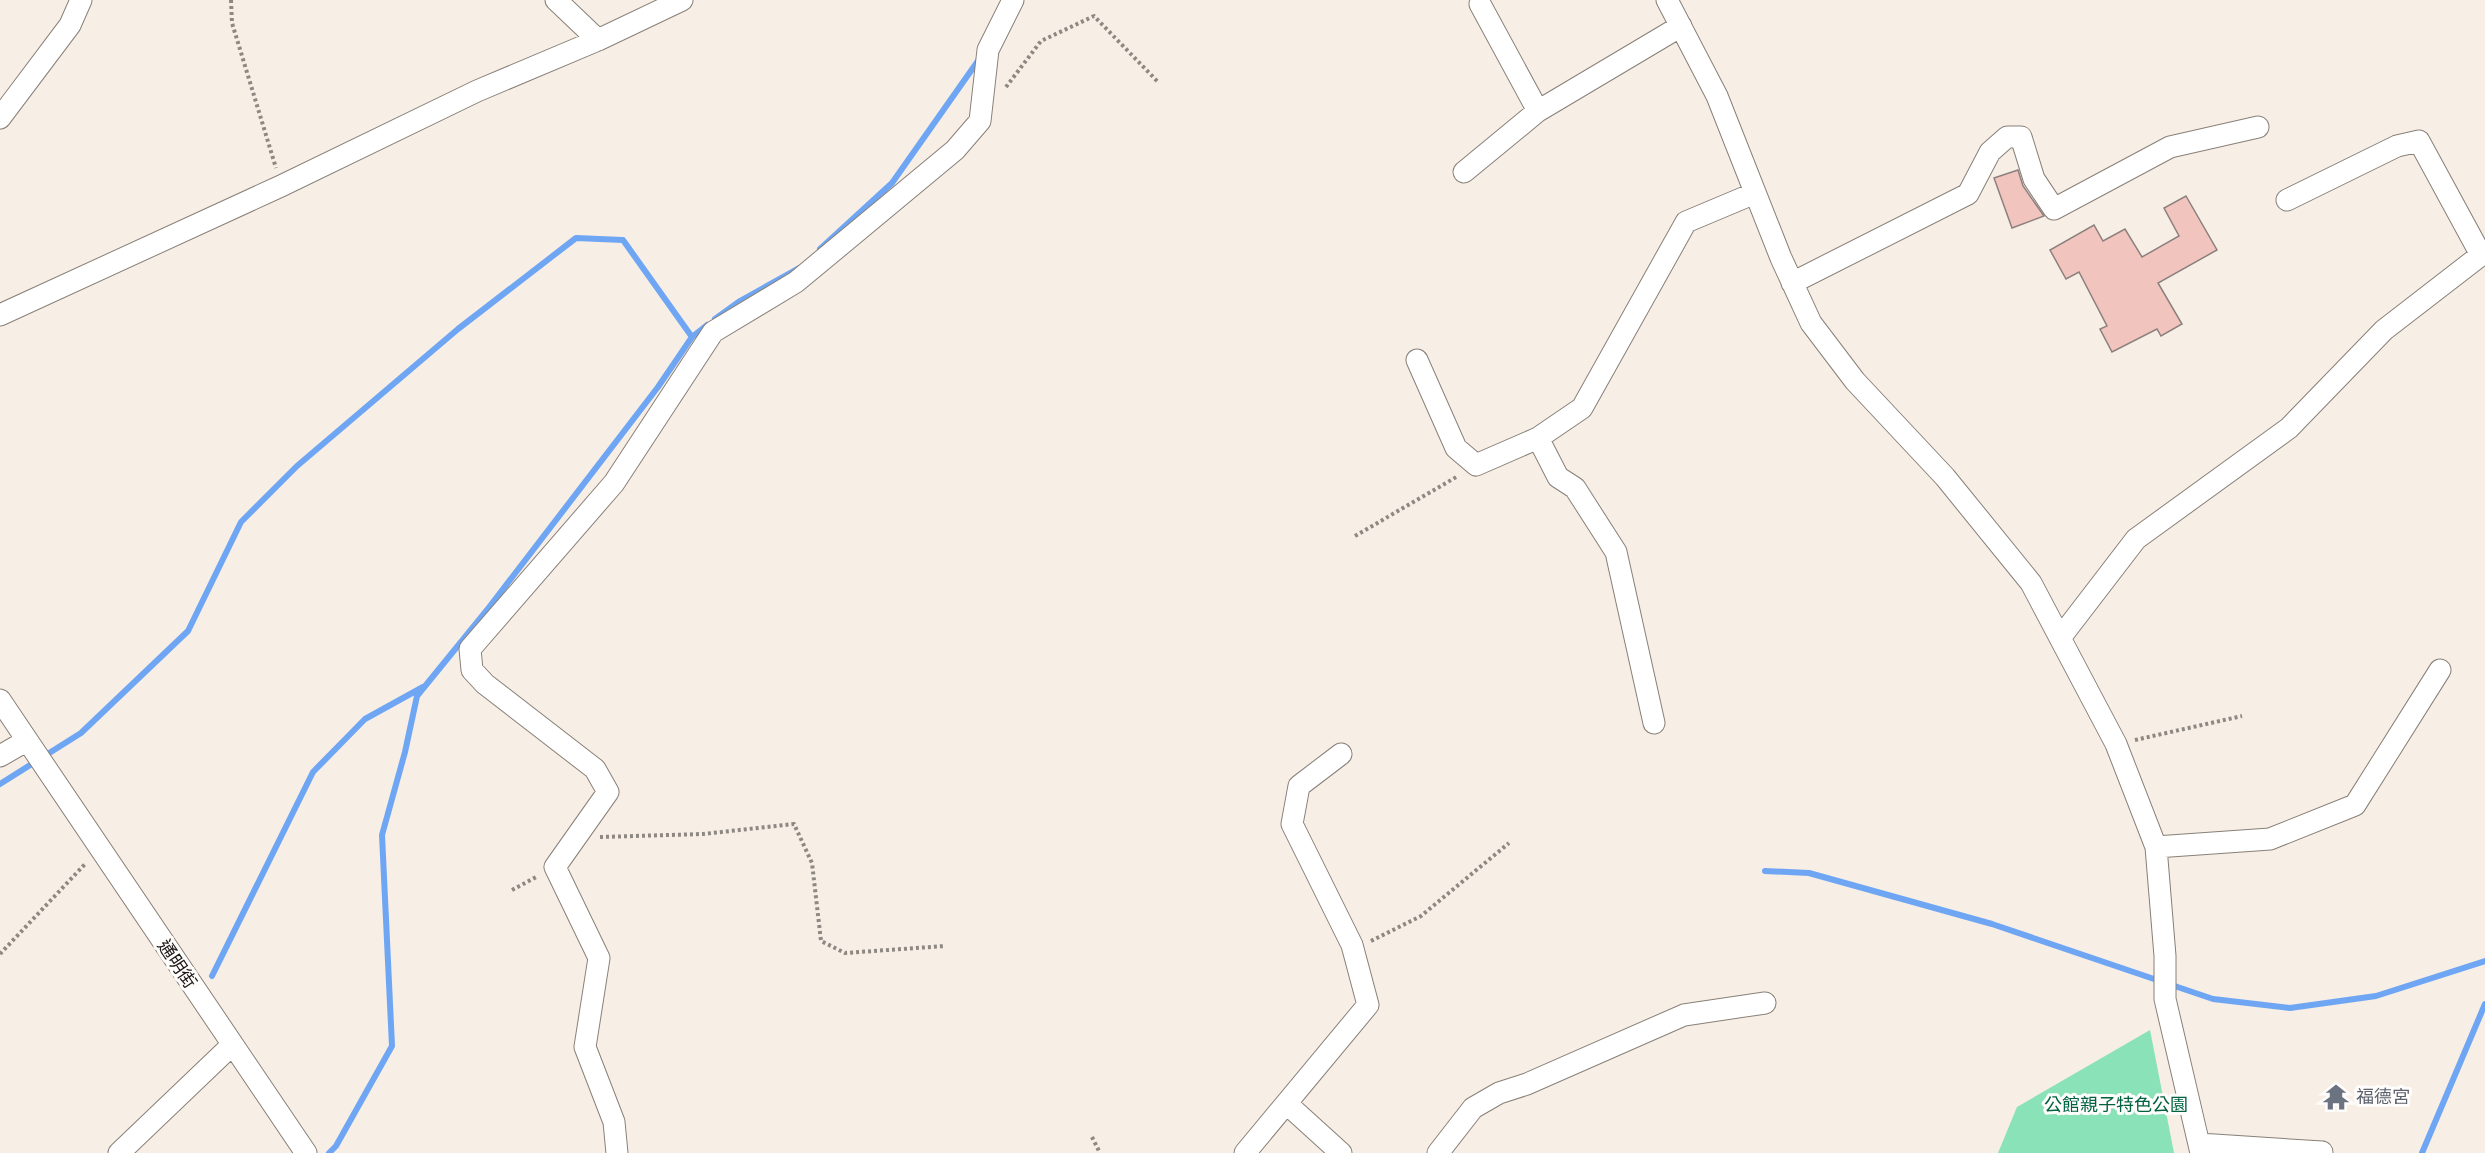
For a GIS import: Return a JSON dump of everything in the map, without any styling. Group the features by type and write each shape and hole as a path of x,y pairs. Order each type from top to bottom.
{"street":[{"path":"0,118 70,25 81,0"},
{"path":"556,0 598,40"},
{"path":"0,315 281,186 477,91 598,40 681,0"},
{"path":"617,1153 614,1122 585,1047 599,958 555,867 608,792 595,770 485,684 472,670 470,649 614,483 713,332 796,282 955,150 980,121 988,50 1013,0"},
{"path":"1667,0 1718,96 1755,193 1811,323 1855,381 1946,477 2031,583 2116,744 2156,847 2165,956 2165,999 2200,1149 2322,1152"},
{"path":"1480,4 1538,111"},
{"path":"1464,172 1538,111 1681,26"},
{"path":"1792,283 1968,194 1990,152 2007,137 2020,137 2034,179 2054,209 2170,147 2258,127"},
{"path":"2060,638 2136,539 2289,428 2384,330 2481,255 2420,141 2397,146 2287,200"},
{"path":"1418,360 1456,448 1476,465 1538,438 1582,408 1686,222 1755,193"},
{"path":"1538,438 1558,477 1575,488 1616,552 1654,723"},
{"path":"2156,847 2270,839 2355,805 2440,670"},
{"name":"通明街","path":"0,700 99,850 306,1153"},
{"path":"0,756 28,744"},
{"path":"1245,1153 1368,1005 1353,950 1292,824 1299,786 1341,754"},
{"path":"1438,1153 1473,1108 1498,1093 1527,1084 1684,1015 1765,1004"},
{"path":"119,1153 232,1044"},
{"path":"1287,1104 1341,1153"}],"path":[{"path":"231,0 232,23 281,186"},
{"path":"1000,94 1041,41 1094,16 1159,83"},
{"path":"1355,536 1476,465"},
{"path":"2116,744 2242,716"},
{"path":"575,838 703,834 794,824 812,863 821,941 845,953 945,946"},
{"path":"1353,950 1421,916 1509,843"},
{"path":"0,954 99,850"},
{"path":"512,890 555,867"},
{"path":"1092,1137 1100,1153"}],"green space":[{"name":"公館親子特色公園","path":"2150,1030 2174,1153 1998,1153 2017,1107"}],"building":[{"path":"2018,170 2023,186 2044,216 2012,228 1994,178"},
{"path":"2186,196 2217,250 2158,283 2182,324 2161,336 2157,329 2112,352 2100,329 2107,326 2079,272 2066,279 2050,250 2094,225 2103,241 2125,229 2142,257 2179,236 2164,208"}],"waterway":[{"path":"820,249 892,183 980,58"},
{"path":"0,784 81,733 188,631 241,522 297,466 458,329 576,238 623,240 692,337"},
{"path":"715,319 740,301 799,268"},
{"path":"329,1153 336,1146 392,1046 382,835 405,752 417,696 487,610 658,387 692,337 707,325"},
{"path":"212,976 313,772 365,719 423,687"},
{"path":"1765,871 1809,873 1992,924 2213,999 2290,1008 2376,996 2485,961"},
{"path":"2422,1153 2485,1004"}],"place":[{"name":"福德宮","path":"2336,1097"}]}
